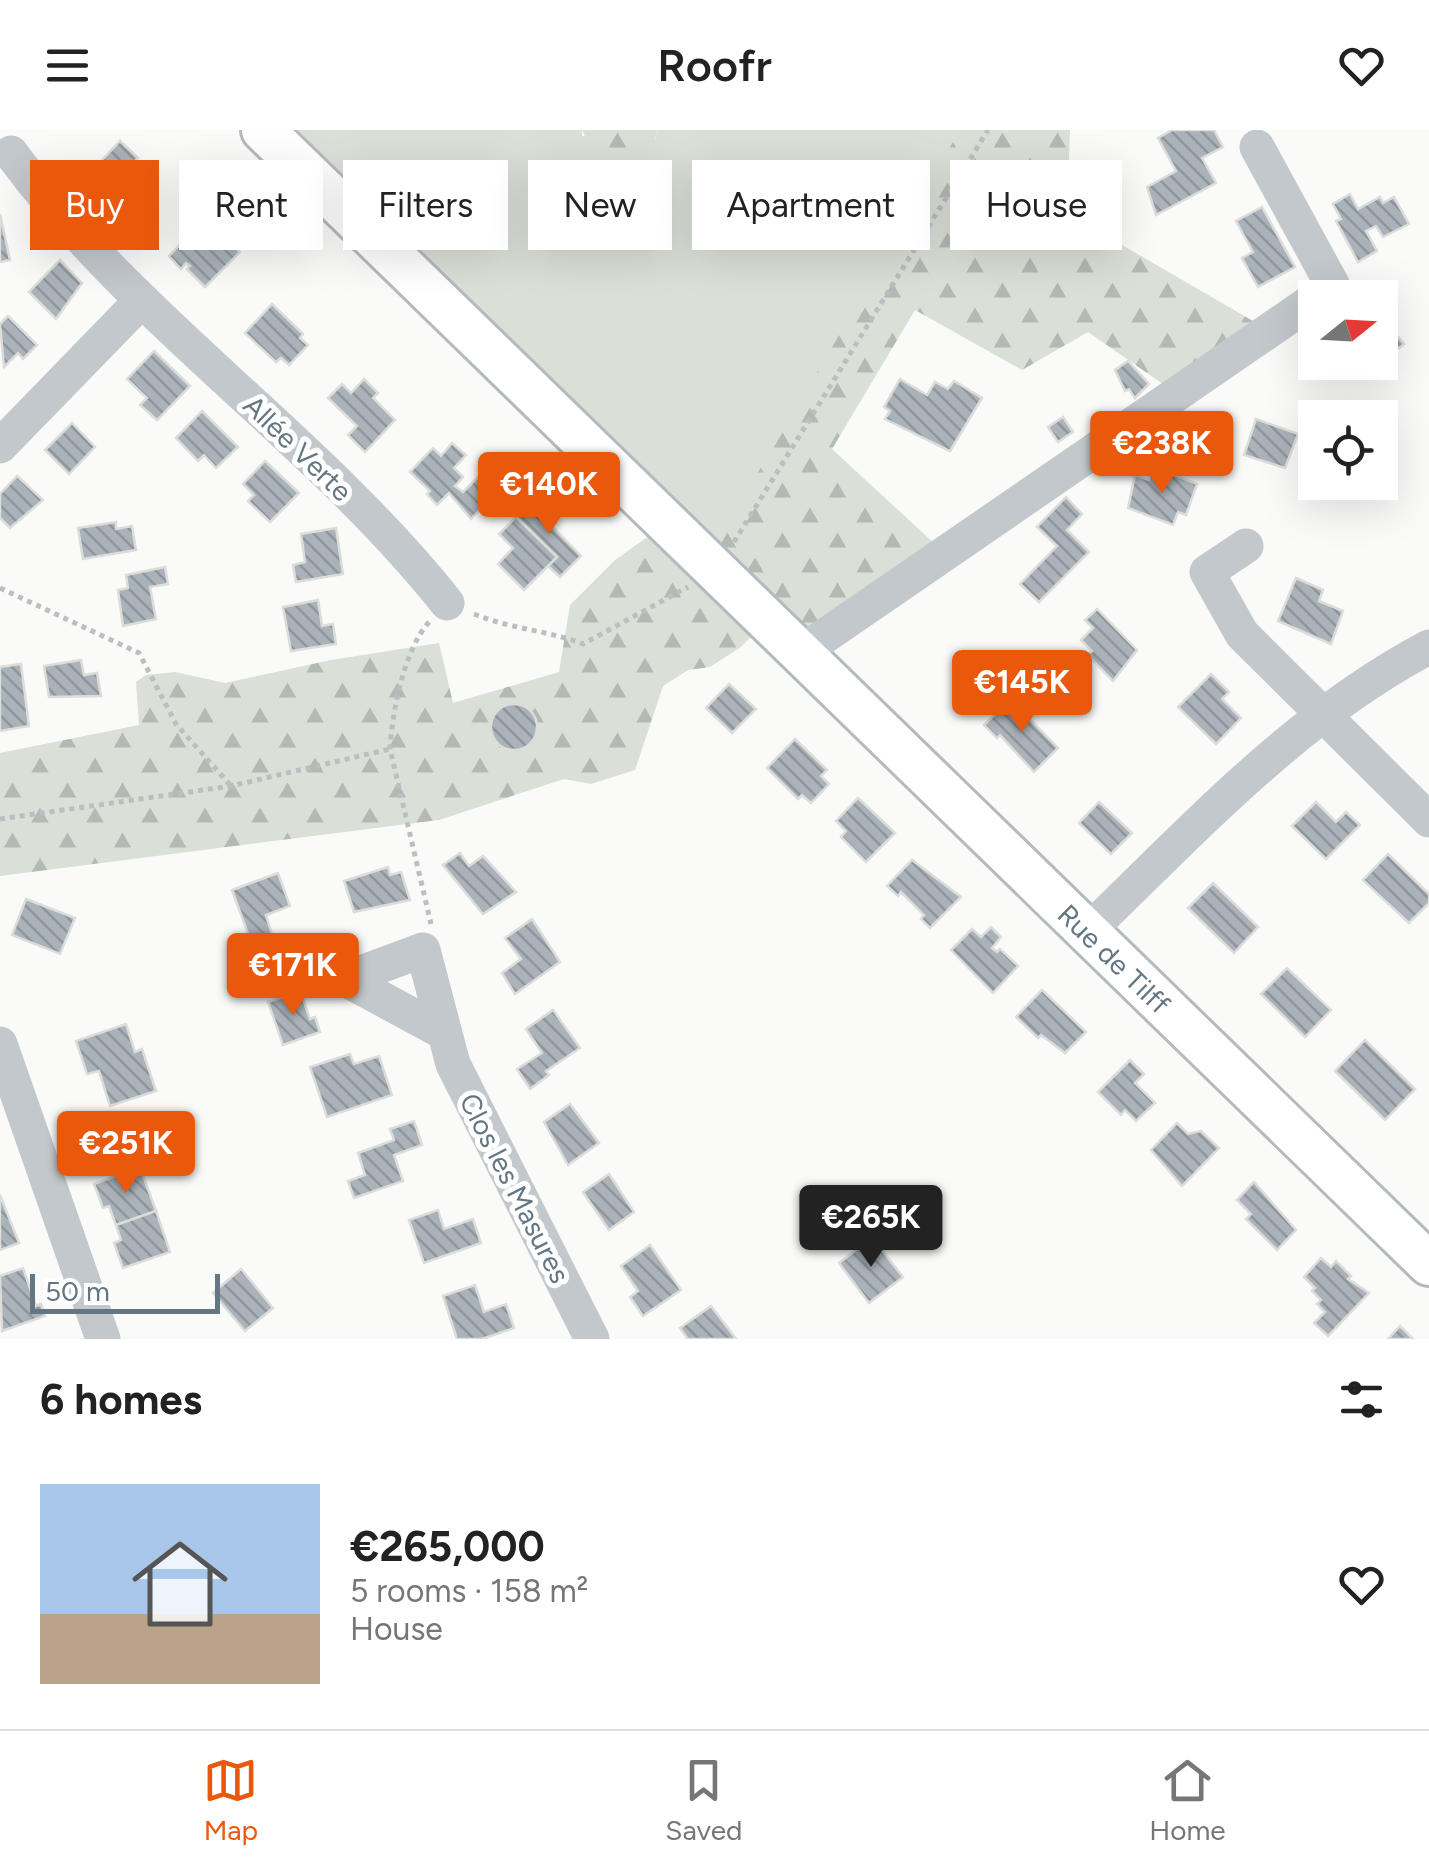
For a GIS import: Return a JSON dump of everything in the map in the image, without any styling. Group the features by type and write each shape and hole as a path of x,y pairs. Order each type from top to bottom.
{"main road":[{"name":"Rue de Tilff","path":"264,130 714,573 1429,1264"}],"street":[{"name":"Allée Verte","path":"15,146 41,194 142,300 406,552 447,603"},
{"path":"1258,147 1331,280"},
{"path":"0,446 142,300"},
{"path":"800,654 1298,310"},
{"path":"1246,546 1207,572 1242,634 1429,820"},
{"path":"1086,933 1265,760 1323,713 1429,647"},
{"path":"423,950 345,978 445,1033"},
{"name":"Clos les Masures","path":"423,950 453,1064 592,1339"},
{"path":"0,1044 104,1339"}],"path":[{"path":"423,950 431,925 390,749 392,725 418,634 447,603 510,628 543,629 582,644 714,573 988,130"},
{"path":"0,588 140,653 176,724 232,786"},
{"path":"0,819 232,786 390,749"}],"green space":[{"path":"277,130 582,130 582,136 655,140 657,130 963,130 930,185 930,160 692,160 692,250 891,250 714,547 403,250 508,250 508,160 343,160 343,193 323,174 323,160 308,160"},
{"path":"582,130 657,130 652,144 636,160 604,160 594,156"},
{"path":"960,130 1070,130 1069,160 950,160 950,250 1122,250 1122,245 1253,321 1170,389 1088,332 1022,370 915,310 832,449 936,545 804,633 714,547 889,250 930,250 930,181"},
{"path":"653,533 761,626 741,647 710,667 688,670 663,686 635,770 591,784 564,779 439,820 0,876 0,753 139,725 136,682 146,675 175,672 225,683 331,660 439,643 453,703 559,672 570,605 615,560"}],"building":[{"path":"1172,130 1214,130 1223,147 1202,158 1216,183 1156,215 1147,187 1176,171 1158,138"},
{"path":"120,141 138,158 136,160 102,160"},
{"path":"1350,194 1358,209 1380,197 1383,203 1394,197 1409,224 1383,237 1376,226 1366,231 1377,251 1358,262 1336,221 1341,219 1333,204"},
{"path":"1262,207 1295,267 1258,287 1242,258 1253,252 1236,221"},
{"path":"0,214 10,260 0,262"},
{"path":"179,246 179,250 240,252 205,287 187,269 190,266 186,263 181,269 169,256"},
{"path":"60,260 82,283 56,319 29,292"},
{"path":"272,304 303,334 300,338 308,345 289,365 281,358 276,362 245,333"},
{"path":"8,316 37,345 23,359 18,353 4,367 0,324"},
{"path":"154,351 190,386 157,420 140,405 147,398 127,379"},
{"path":"1128,361 1149,384 1135,398 1129,389 1125,391 1115,370"},
{"path":"364,379 378,393 373,398 395,420 365,452 348,435 357,426 328,398 342,384 351,393"},
{"path":"900,379 927,395 935,382 948,389 954,381 982,398 950,451 885,419 890,411 884,407"},
{"path":"202,411 238,447 216,468 204,455 198,461 176,438"},
{"path":"1063,417 1073,432 1058,442 1048,427"},
{"path":"1256,419 1298,434 1285,468 1244,455"},
{"path":"72,423 95,447 69,474 45,450"},
{"path":"452,443 466,455 454,468 463,477 455,486 463,492 478,477 495,494 471,519 449,493 437,505 427,494 430,491 410,472 433,448 441,456"},
{"path":"265,461 299,493 270,522 248,501 254,495 243,484"},
{"path":"1154,467 1197,484 1186,515 1178,512 1173,525 1128,508 1135,475 1149,480"},
{"path":"17,476 43,500 10,528 0,518 0,494"},
{"path":"1066,497 1082,514 1067,530 1089,552 1039,602 1020,584 1057,546 1037,527"},
{"path":"535,498 551,515 546,520 581,556 560,577 548,566 557,557 516,517"},
{"path":"516,517 557,557 524,590 498,564 513,548 499,534"},
{"path":"116,522 116,529 132,526 136,550 83,559 78,528"},
{"path":"336,528 343,574 296,582 293,565 305,562 301,534"},
{"path":"165,567 168,584 150,587 156,619 123,626 118,590 128,588 126,575"},
{"path":"1296,578 1323,590 1319,601 1343,611 1331,644 1278,621"},
{"path":"318,600 322,626 333,624 336,644 291,651 283,607"},
{"path":"1097,609 1137,650 1113,681 1088,655 1092,651 1081,640 1093,628 1085,620"},
{"path":"81,660 84,675 97,673 101,696 49,697 44,666"},
{"path":"21,664 29,726 0,731 0,667"},
{"path":"1211,674 1229,692 1222,699 1241,718 1216,744 1178,707"},
{"path":"729,684 756,709 732,733 706,708"},
{"path":"1010,699 1058,748 1034,772 1000,735 997,738 984,725"},
{"path":"514,704 530,711 537,727 530,743 514,750 498,743 491,727 498,711"},
{"path":"795,739 827,770 821,776 829,784 811,803 802,795 798,799 767,768"},
{"path":"858,798 895,833 866,862 841,837 846,831 836,821"},
{"path":"1099,802 1132,833 1111,854 1079,823"},
{"path":"1316,802 1336,822 1346,812 1360,825 1326,859 1292,826"},
{"path":"460,853 469,866 483,856 516,892 483,914 443,865"},
{"path":"1388,854 1429,894 1429,903 1409,923 1363,880"},
{"path":"912,860 961,897 930,928 921,919 924,915 901,892 898,896 887,886"},
{"path":"388,867 390,875 401,872 410,900 354,912 344,881"},
{"path":"278,873 290,906 266,915 272,935 251,942 232,890"},
{"path":"1213,883 1258,927 1234,953 1188,908"},
{"path":"26,899 75,918 60,954 12,935"},
{"path":"532,919 560,962 515,994 502,973 521,959 505,938"},
{"path":"991,927 1001,937 992,948 997,952 1000,949 1018,966 993,993 951,950 972,929 981,937"},
{"path":"1287,968 1331,1010 1305,1037 1261,994"},
{"path":"1042,990 1086,1032 1065,1053 1041,1035 1038,1038 1016,1017"},
{"path":"300,991 310,1019 315,1017 320,1032 283,1045 268,1002"},
{"path":"553,1010 580,1048 546,1071 549,1075 530,1089 517,1069 542,1053 526,1029"},
{"path":"126,1024 135,1052 142,1049 156,1091 110,1106 99,1071 87,1074 76,1041"},
{"path":"1365,1040 1415,1089 1385,1120 1335,1071"},
{"path":"350,1054 354,1064 379,1056 392,1095 327,1117 310,1067"},
{"path":"1130,1060 1144,1074 1135,1083 1155,1103 1136,1121 1125,1110 1121,1115 1098,1092"},
{"path":"570,1104 599,1143 568,1165 544,1122"},
{"path":"414,1121 422,1145 394,1155 403,1181 354,1198 348,1181 365,1175 358,1153 394,1140 390,1129"},
{"path":"1177,1123 1188,1134 1201,1131 1219,1148 1182,1186 1151,1150"},
{"path":"140,1167 156,1211 116,1225 109,1206 103,1208 94,1184"},
{"path":"609,1174 634,1212 609,1230 583,1192"},
{"path":"1254,1182 1296,1230 1277,1250 1246,1219 1251,1214 1237,1200"},
{"path":"0,1195 19,1243 0,1250"},
{"path":"438,1210 444,1229 473,1219 481,1243 424,1263 409,1220"},
{"path":"156,1211 170,1252 123,1268 114,1243 121,1240 116,1225"},
{"path":"872,1238 903,1277 869,1303 839,1263"},
{"path":"650,1245 681,1290 643,1316 630,1297 638,1291 621,1266"},
{"path":"1321,1258 1331,1267 1336,1261 1351,1276 1348,1279 1369,1293 1328,1336 1314,1323 1325,1312 1317,1304 1321,1300 1312,1291 1315,1288 1304,1277"},
{"path":"23,1268 36,1306 41,1304 45,1316 2,1331 0,1276"},
{"path":"241,1269 273,1308 245,1331 213,1293"},
{"path":"475,1285 484,1312 506,1304 514,1328 482,1339 457,1339 443,1296"},
{"path":"711,1306 736,1339 688,1339 680,1328"},
{"path":"1400,1326 1413,1339 1388,1339"}]}
